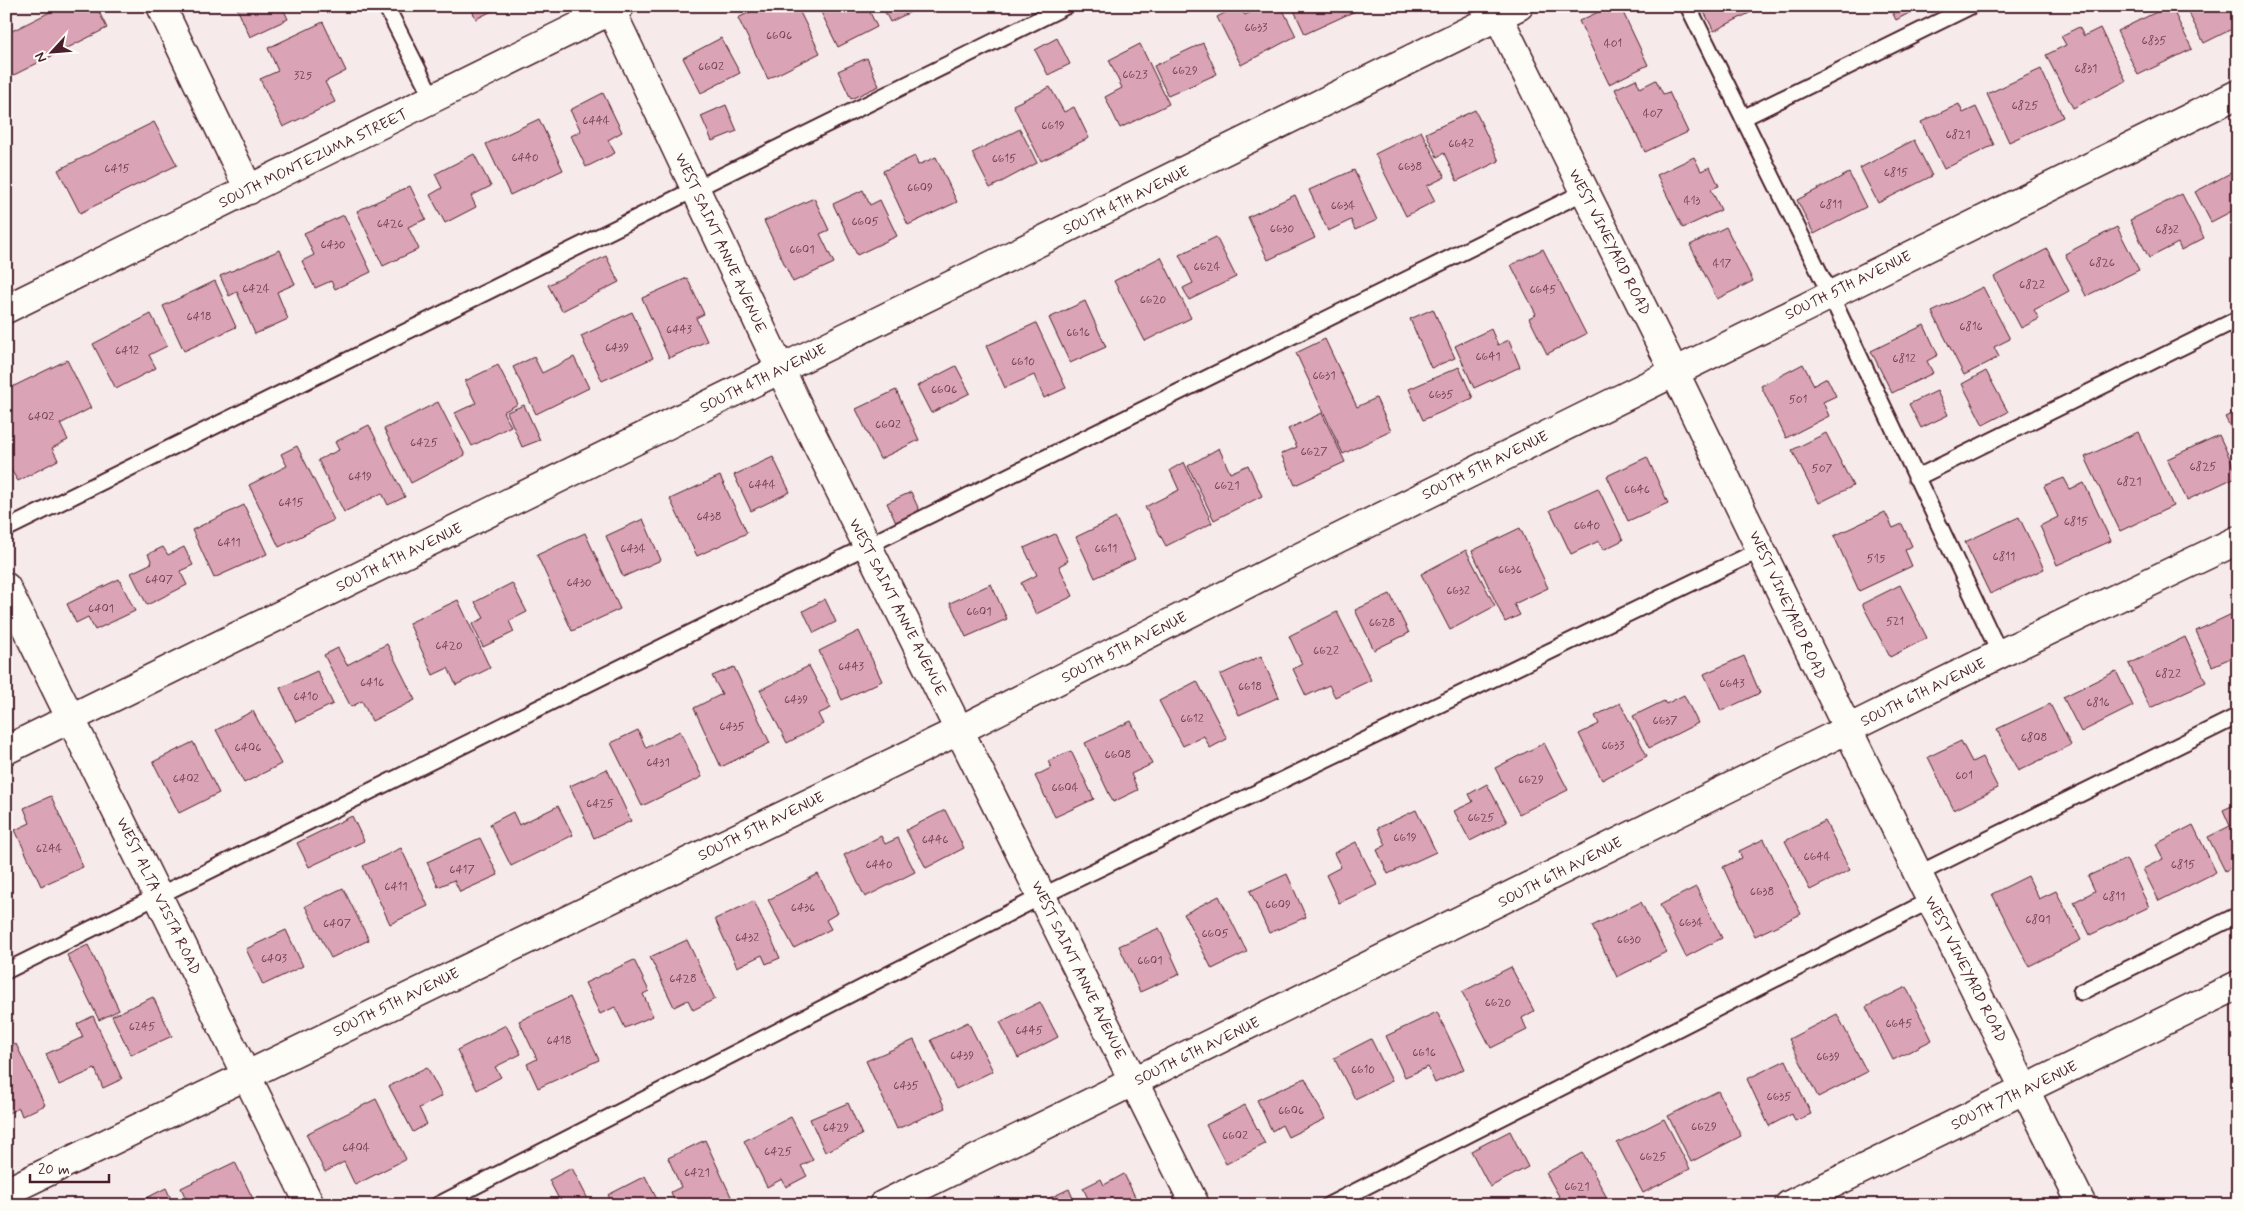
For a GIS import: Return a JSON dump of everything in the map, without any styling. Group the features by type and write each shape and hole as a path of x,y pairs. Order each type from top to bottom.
{"street":[{"path":"161,6 249,190"},
{"name":"SOUTH MONTEZUMA STREET","path":"6,309 433,99 613,8"},
{"name":"WEST SAINT ANNE AVENUE","path":"613,8 695,190 780,370 1195,1205"},
{"name":"WEST VINEYARD ROAD","path":"1503,10 1584,192 1762,549 1847,729 2082,1205"},
{"name":"SOUTH 4TH AVENUE","path":"6,750 780,370 1503,10"},
{"name":"SOUTH 5TH AVENUE","path":"6,1192 960,730 1290,562 2238,94"},
{"name":"SOUTH 6TH AVENUE","path":"883,1205 1847,729 2238,540"},
{"name":"WEST ALTA VISTA ROAD","path":"6,587 310,1205"},
{"name":"SOUTH 7TH AVENUE","path":"1789,1205 2238,985"}],"lane":[{"path":"386,6 433,99"},
{"path":"6,530 1066,6"},
{"path":"1688,6 1830,294 2000,654"},
{"path":"1743,118 1971,6"},
{"path":"6,971 1584,192"},
{"path":"1916,478 2238,319"},
{"path":"438,1205 1042,896 1762,549"},
{"path":"1918,874 2238,716"},
{"path":"1329,1205 1931,900"},
{"path":"2081,992 2238,916"}],"building":[{"path":"62,6 96,6 107,28 8,78 6,34"},
{"path":"236,6 282,6 288,19 250,37"},
{"path":"470,6 502,6 476,19"},
{"path":"762,6 797,6 820,53 768,79 738,18"},
{"path":"818,6 867,6 877,27 838,47"},
{"path":"882,6 923,6 890,22"},
{"path":"1238,6 1245,15 1262,6 1281,6 1296,36 1241,65 1217,17"},
{"path":"1292,6 1364,6 1364,7 1305,34"},
{"path":"1611,6 1620,6 1648,65 1609,84 1579,21"},
{"path":"1701,6 1763,6 1714,31"},
{"path":"1889,6 1922,6 1896,20"},
{"path":"2171,6 2192,49 2138,75 2117,31"},
{"path":"2185,6 2238,6 2238,26 2204,43"},
{"path":"323,22 346,71 325,82 335,102 283,127 260,79 278,71 268,48"},
{"path":"2079,27 2084,36 2100,28 2126,81 2073,108 2046,55 2066,45 2061,36"},
{"path":"721,38 740,73 701,93 683,58"},
{"path":"1057,38 1070,64 1048,75 1035,50"},
{"path":"1203,43 1217,74 1168,96 1154,66"},
{"path":"1140,44 1169,104 1120,128 1105,97 1122,88 1109,60"},
{"path":"867,58 879,86 851,99 838,71"},
{"path":"2041,69 2063,117 2009,142 1987,94"},
{"path":"1636,79 1640,88 1656,80 1663,94 1669,92 1688,132 1645,152 1615,89"},
{"path":"1050,87 1064,112 1074,107 1089,138 1041,161 1013,105"},
{"path":"603,93 622,132 608,140 615,153 586,167 571,136 581,131 570,110"},
{"path":"1959,104 1963,113 1976,107 1994,145 1944,169 1921,122"},
{"path":"726,105 737,131 712,141 701,116"},
{"path":"1475,110 1499,161 1457,181 1444,153 1437,157 1426,133"},
{"path":"539,119 563,170 510,195 486,144"},
{"path":"154,122 177,165 80,213 58,170"},
{"path":"1020,129 1037,163 990,188 972,153"},
{"path":"1421,131 1445,177 1427,186 1435,201 1406,216 1375,154"},
{"path":"1914,140 1932,176 1878,203 1860,168"},
{"path":"474,154 491,186 471,196 476,207 445,223 430,195 442,188 435,174"},
{"path":"915,156 918,165 936,157 957,202 908,225 883,171"},
{"path":"1694,157 1701,171 1710,167 1719,186 1711,189 1721,210 1683,228 1657,175"},
{"path":"2238,169 2238,217 2234,210 2211,222 2195,192"},
{"path":"1354,170 1377,220 1355,230 1351,220 1328,231 1309,190"},
{"path":"1849,173 1866,207 1814,234 1797,200"},
{"path":"410,186 426,219 408,227 419,249 383,266 357,211"},
{"path":"863,190 870,205 880,200 897,236 857,255 833,204"},
{"path":"2182,194 2204,238 2181,250 2178,243 2149,258 2130,220"},
{"path":"1295,195 1315,238 1268,260 1248,217"},
{"path":"814,198 829,230 820,234 834,263 793,282 764,221"},
{"path":"344,215 371,272 335,289 331,281 315,288 302,261 314,255 304,233"},
{"path":"1726,227 1753,281 1717,299 1690,245"},
{"path":"2117,227 2139,270 2086,296 2065,254"},
{"path":"1216,237 1236,277 1189,300 1183,288 1193,283 1179,255"},
{"path":"1543,249 1586,334 1547,354 1529,318 1536,314 1511,265"},
{"path":"2047,249 2069,291 2034,310 2039,319 2021,328 1994,277"},
{"path":"280,250 295,284 277,292 288,319 255,334 237,292 229,296 220,276"},
{"path":"606,256 619,282 562,311 548,285"},
{"path":"1161,257 1191,318 1145,341 1114,281"},
{"path":"687,278 704,314 696,318 707,341 669,358 642,298"},
{"path":"215,281 236,327 184,351 163,306"},
{"path":"1983,287 2010,339 1994,347 1999,357 1964,375 1932,312"},
{"path":"1085,301 1106,347 1070,363 1049,318"},
{"path":"1433,309 1455,358 1431,368 1410,319"},
{"path":"632,312 653,358 602,381 581,336"},
{"path":"151,314 167,346 149,355 156,368 116,389 93,344"},
{"path":"1036,323 1066,388 1044,398 1034,375 1005,388 986,346"},
{"path":"1924,325 1938,355 1927,361 1933,373 1892,393 1871,351"},
{"path":"1491,329 1498,345 1509,340 1520,367 1474,388 1455,346"},
{"path":"1325,339 1357,407 1376,398 1391,431 1343,454 1296,353"},
{"path":"534,357 542,373 574,357 589,388 536,414 513,367"},
{"path":"67,360 91,408 60,424 68,440 52,448 58,460 18,481 6,462 6,390"},
{"path":"1803,364 1814,385 1827,378 1836,396 1823,402 1829,416 1786,438 1761,386"},
{"path":"498,365 518,404 503,412 511,426 472,446 455,413 476,403 465,381"},
{"path":"956,366 970,393 931,413 917,386"},
{"path":"1459,367 1473,398 1423,420 1409,389"},
{"path":"1986,371 2008,412 1983,425 1962,384"},
{"path":"896,390 919,440 880,459 856,409"},
{"path":"1937,391 1948,415 1921,428 1909,404"},
{"path":"438,402 465,455 411,483 384,429"},
{"path":"524,405 540,440 522,447 507,412"},
{"path":"2238,411 2238,442 2225,417"},
{"path":"1322,413 1345,462 1295,485 1281,454 1297,447 1288,429"},
{"path":"369,425 405,497 388,505 382,493 344,512 318,460 339,450 335,442"},
{"path":"2138,432 2173,506 2120,531 2085,457"},
{"path":"1826,433 1853,486 1819,503 1792,450"},
{"path":"2219,435 2238,476 2187,500 2167,459"},
{"path":"297,446 334,520 279,547 249,485 287,466 281,454"},
{"path":"1219,448 1230,473 1248,465 1262,496 1214,520 1188,466"},
{"path":"773,457 790,492 751,511 734,475"},
{"path":"1647,457 1668,503 1628,521 1607,476"},
{"path":"1184,462 1212,523 1166,546 1145,507 1179,490 1170,470"},
{"path":"720,476 747,533 697,556 670,499"},
{"path":"2064,478 2070,489 2084,483 2111,541 2057,565 2040,526 2058,517 2044,486"},
{"path":"1598,488 1623,540 1603,550 1599,541 1571,554 1550,510"},
{"path":"911,492 920,512 896,523 887,503"},
{"path":"244,505 267,554 214,578 192,530"},
{"path":"1885,512 1893,528 1902,524 1912,546 1905,550 1912,566 1859,591 1834,536"},
{"path":"2019,517 2044,569 1990,594 1965,542"},
{"path":"1116,518 1135,559 1095,578 1076,537"},
{"path":"643,519 661,560 623,577 606,536"},
{"path":"1520,528 1548,588 1514,604 1520,615 1505,622 1472,551"},
{"path":"585,533 620,609 572,631 537,555"},
{"path":"1055,534 1068,561 1059,566 1073,596 1036,614 1021,583 1037,575 1024,548"},
{"path":"163,547 168,555 184,547 193,565 180,571 187,585 147,605 131,573 152,563 148,554"},
{"path":"1466,550 1495,606 1450,630 1421,574"},
{"path":"119,579 135,611 95,630 88,617 76,623 67,604"},
{"path":"512,583 527,612 509,621 514,632 483,647 472,624 484,618 475,602"},
{"path":"991,584 1007,619 966,637 950,603"},
{"path":"1900,585 1927,638 1890,657 1862,604"},
{"path":"1390,594 1409,633 1374,650 1355,610"},
{"path":"825,599 836,622 814,633 803,611"},
{"path":"458,600 490,668 456,685 448,668 433,675 409,623"},
{"path":"2238,611 2238,655 2212,666 2196,631"},
{"path":"1337,612 1371,680 1335,697 1329,685 1306,696 1293,669 1302,664 1289,636"},
{"path":"859,631 882,681 842,700 819,651"},
{"path":"2185,637 2206,682 2150,708 2129,664"},
{"path":"387,644 415,700 372,721 362,701 351,707 324,655 338,648 347,665"},
{"path":"1261,656 1279,697 1239,715 1220,675"},
{"path":"1744,656 1760,693 1721,711 1704,674"},
{"path":"809,666 831,708 818,714 823,724 787,743 760,690"},
{"path":"734,667 770,743 721,767 694,708 722,694 712,676"},
{"path":"317,671 333,704 296,722 280,688"},
{"path":"2116,671 2133,706 2081,732 2063,697"},
{"path":"1197,681 1227,739 1210,748 1204,736 1183,746 1159,701"},
{"path":"1684,695 1698,723 1649,748 1633,716 1664,701 1666,704"},
{"path":"1620,703 1647,756 1602,780 1579,734 1599,724 1595,716"},
{"path":"2050,704 2071,745 2018,771 1997,729"},
{"path":"253,711 281,764 244,783 216,730"},
{"path":"1131,721 1152,764 1131,774 1138,790 1113,802 1085,743"},
{"path":"638,730 646,748 680,731 702,777 642,806 611,743"},
{"path":"1961,741 1972,762 1982,757 1998,788 1954,810 1928,757"},
{"path":"193,742 219,793 179,813 153,762"},
{"path":"1544,743 1568,790 1519,814 1495,768"},
{"path":"1071,751 1094,799 1055,817 1035,776 1051,768 1048,761"},
{"path":"607,769 631,821 594,838 570,786"},
{"path":"1487,784 1507,822 1470,841 1454,811 1473,802 1469,794"},
{"path":"51,796 83,867 41,886 15,830 30,823 24,808"},
{"path":"2238,803 2238,864 2225,871 2208,837 2230,826 2223,810"},
{"path":"558,806 573,835 511,866 490,824 513,812 519,825"},
{"path":"945,810 964,848 926,868 906,830"},
{"path":"1416,810 1436,852 1388,874 1377,850 1386,845 1378,828"},
{"path":"352,816 364,841 309,867 297,843"},
{"path":"1825,821 1850,870 1810,890 1785,841"},
{"path":"2193,825 2216,872 2159,901 2143,869 2163,859 2156,844"},
{"path":"881,836 885,844 898,838 915,872 865,897 844,855"},
{"path":"480,838 498,875 460,892 454,880 438,887 427,862"},
{"path":"1764,839 1801,914 1755,936 1723,867 1742,858 1739,851"},
{"path":"1356,842 1377,885 1339,903 1326,875 1341,867 1334,853"},
{"path":"401,848 428,906 390,924 363,866"},
{"path":"2126,859 2149,907 2090,935 2074,902 2095,891 2088,876"},
{"path":"818,874 838,913 826,920 831,929 794,948 768,900"},
{"path":"1287,874 1306,917 1269,933 1250,891"},
{"path":"2028,876 2039,899 2056,891 2081,940 2029,966 1992,894"},
{"path":"1696,887 1722,938 1686,957 1660,905"},
{"path":"343,888 369,940 331,958 305,906"},
{"path":"1219,896 1247,952 1212,969 1184,914"},
{"path":"754,901 780,958 766,964 762,955 737,967 715,919"},
{"path":"1641,902 1666,952 1617,977 1592,926"},
{"path":"1159,928 1180,974 1140,992 1119,946"},
{"path":"286,930 303,966 263,985 246,949"},
{"path":"687,940 715,999 693,1010 688,1000 674,1007 650,957"},
{"path":"88,945 119,1010 99,1020 67,955"},
{"path":"634,960 649,991 643,994 653,1016 625,1028 615,1007 600,1014 585,983"},
{"path":"1511,967 1534,1011 1522,1018 1527,1030 1491,1048 1462,992"},
{"path":"1906,987 1932,1040 1893,1060 1866,1007"},
{"path":"153,997 172,1036 131,1055 112,1016"},
{"path":"570,997 599,1060 538,1088 527,1064 537,1059 519,1021"},
{"path":"1040,1002 1058,1037 1018,1058 1000,1022"},
{"path":"1437,1012 1464,1069 1435,1083 1428,1067 1405,1077 1386,1036"},
{"path":"1837,1014 1867,1072 1818,1097 1789,1039"},
{"path":"93,1016 122,1079 103,1088 95,1069 59,1085 46,1054 83,1037 77,1024"},
{"path":"968,1022 993,1071 956,1089 931,1040"},
{"path":"506,1025 521,1054 495,1067 501,1077 477,1090 457,1050"},
{"path":"1371,1039 1392,1081 1355,1099 1334,1058"},
{"path":"914,1040 945,1108 897,1129 866,1061"},
{"path":"16,1044 45,1105 22,1116 19,1108 6,1114 6,1048"},
{"path":"1786,1060 1811,1114 1795,1121 1792,1114 1769,1126 1747,1079"},
{"path":"427,1067 442,1096 419,1108 427,1124 413,1132 389,1086"},
{"path":"1305,1078 1325,1119 1288,1137 1282,1125 1272,1131 1257,1100"},
{"path":"1718,1091 1741,1136 1691,1162 1668,1116"},
{"path":"376,1099 406,1159 355,1185 344,1162 325,1172 306,1134"},
{"path":"848,1103 862,1135 825,1152 810,1119"},
{"path":"1245,1105 1265,1144 1226,1164 1206,1125"},
{"path":"791,1117 813,1160 801,1166 807,1176 786,1187 782,1179 767,1187 744,1141"},
{"path":"1664,1119 1690,1169 1643,1193 1617,1143"},
{"path":"1510,1131 1528,1167 1490,1187 1471,1151"},
{"path":"705,1140 735,1205 676,1205 671,1192 681,1187 668,1158"},
{"path":"1583,1153 1608,1200 1598,1205 1564,1205 1546,1173"},
{"path":"235,1162 256,1205 189,1205 181,1188"},
{"path":"572,1168 591,1205 562,1205 549,1180"},
{"path":"1124,1174 1139,1205 1091,1205 1083,1188 1101,1179 1104,1185"},
{"path":"645,1176 660,1205 613,1205 608,1195"},
{"path":"166,1188 174,1205 133,1205"},
{"path":"1069,1189 1076,1205 1035,1205"},
{"path":"1545,1197 1549,1205 1529,1205"}]}
